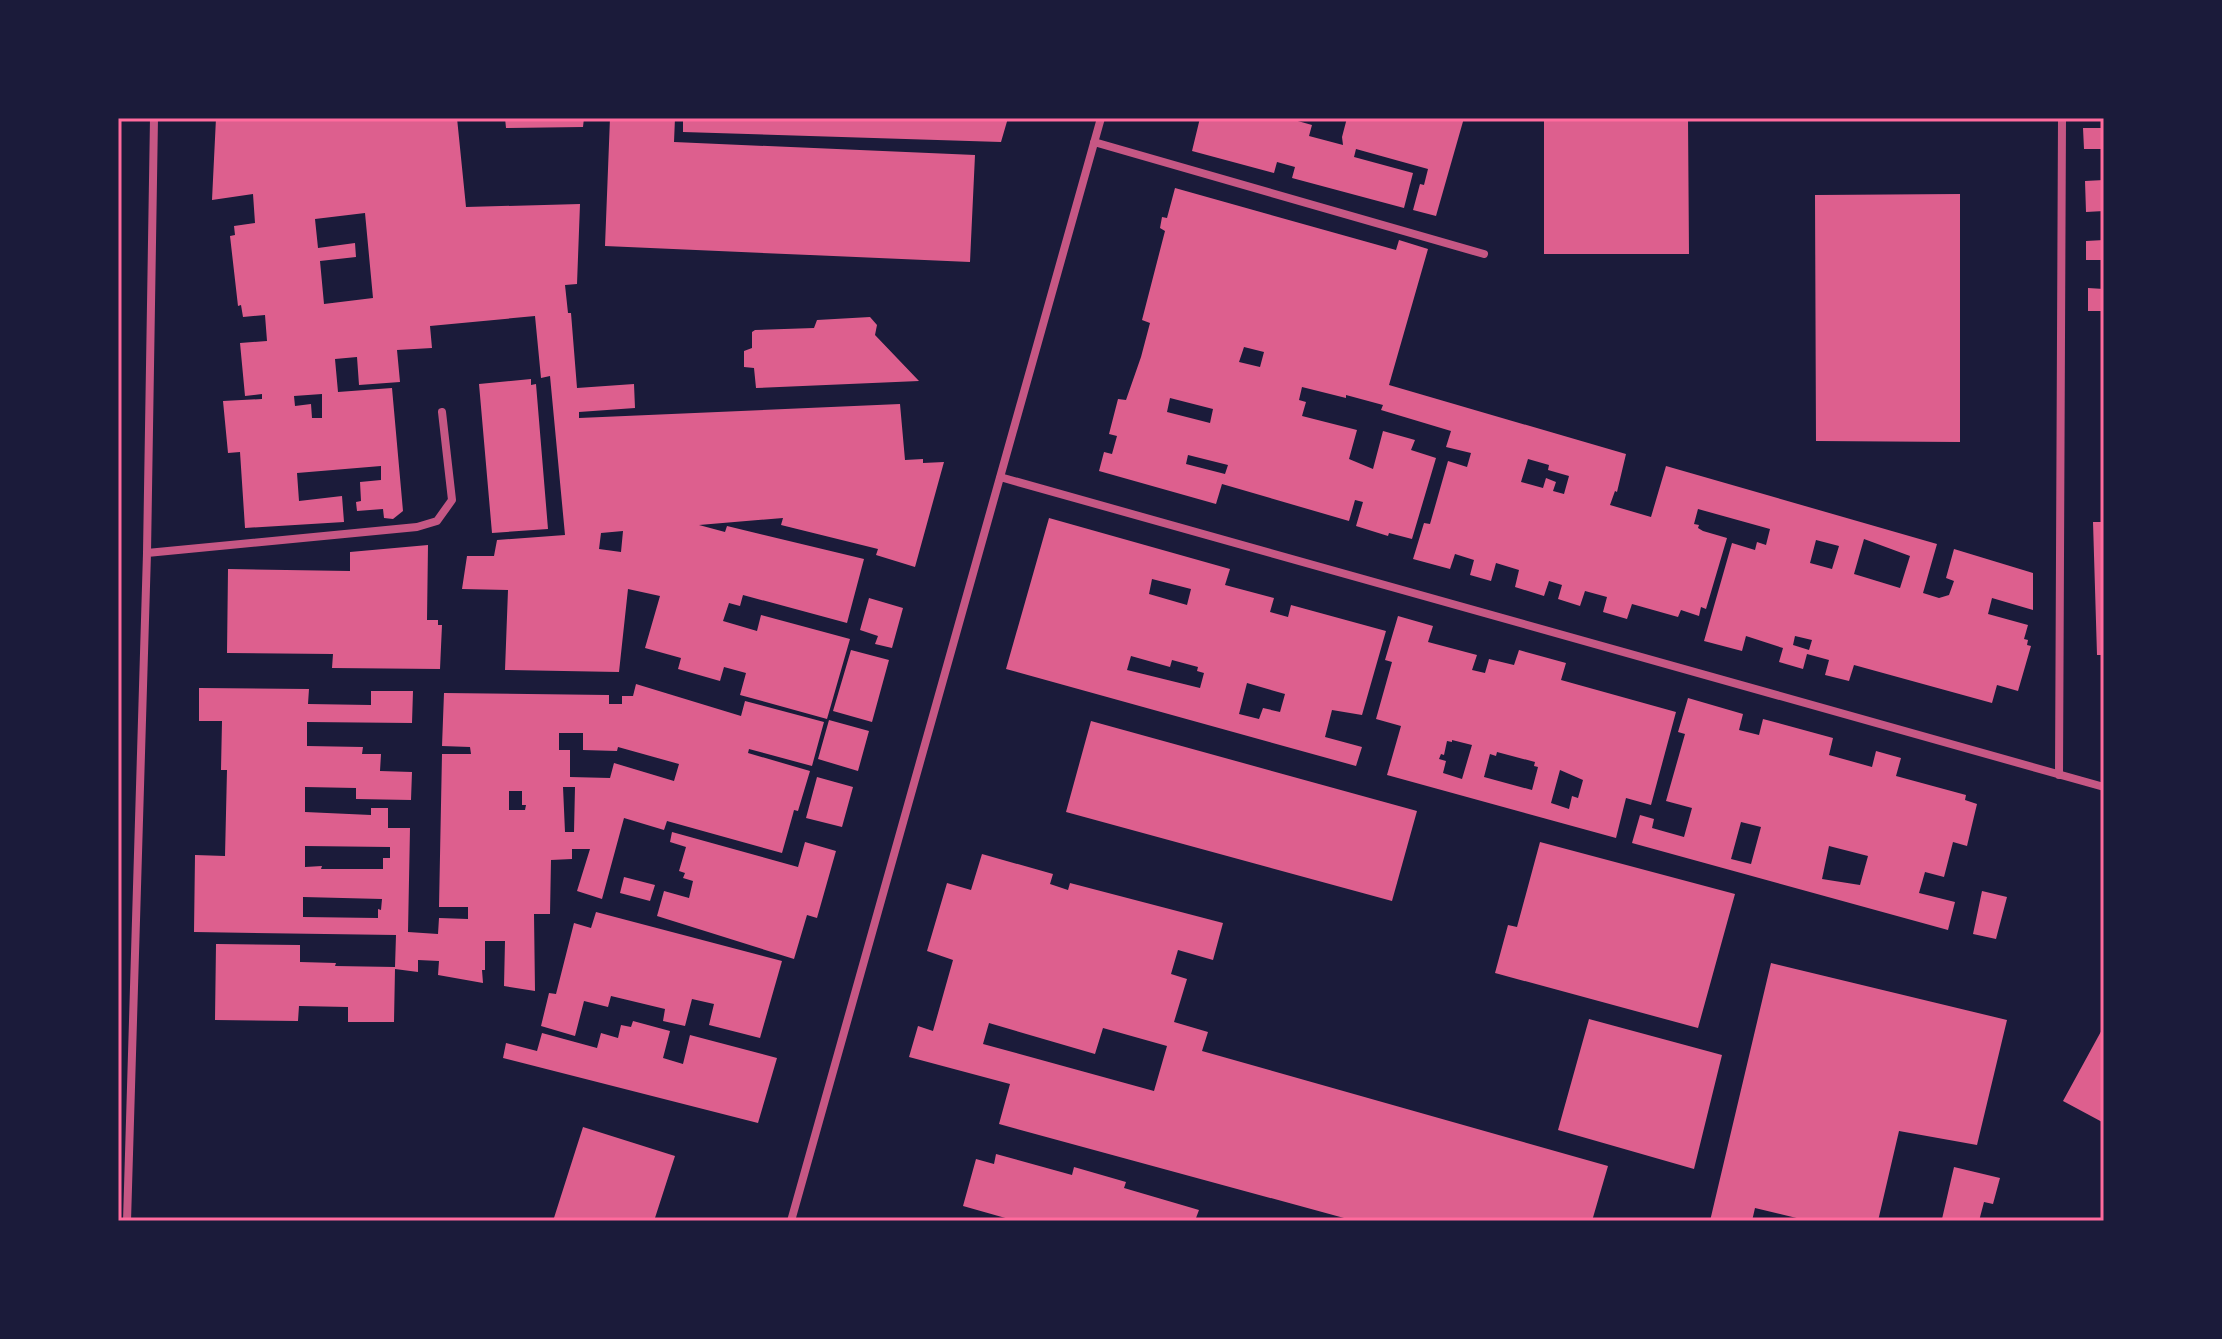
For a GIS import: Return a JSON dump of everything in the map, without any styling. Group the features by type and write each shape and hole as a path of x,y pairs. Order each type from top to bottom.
{"street":[{"path":"127,1221 147,553 154,118"},
{"path":"791,1221 1101,118"},
{"path":"2059,775 2062,118"},
{"path":"1094,142 1484,254"},
{"path":"147,553 417,527 437,521 452,500 442,412"},
{"path":"1000,477 2104,787"}],"building":[{"path":"216,118 457,118 466,207 580,204 577,284 565,285 568,313 571,313 577,388 634,384 635,408 579,412 579,418 900,404 905,460 944,462 915,567 876,555 878,549 781,525 783,518 699,525 725,532 727,526 864,559 847,623 743,595 740,606 729,603 723,621 757,631 761,615 850,639 827,719 740,695 746,673 724,667 720,681 678,669 681,658 645,648 660,596 628,589 619,672 505,670 508,590 462,589 467,556 494,556 497,540 565,535 550,376 541,378 535,316 430,326 432,348 397,350 400,382 359,385 357,357 335,359 338,392 392,388 403,511 393,519 384,518 383,509 357,511 356,502 361,501 360,482 381,480 381,466 297,473 299,501 342,496 344,522 245,528 240,452 228,453 223,401 262,399 262,394 245,396 240,343 267,341 265,315 243,317 241,305 238,306 230,236 235,235 234,226 255,223 253,194 212,200","holes":["365,213 373,298 324,304 320,261 356,257 355,243 318,248 315,219","322,394 322,418 312,418 311,404 295,406 294,396","623,531 621,552 599,549 601,533"]},
{"path":"505,118 584,118 583,127 506,128"},
{"path":"610,118 675,118 674,142 975,155 970,262 605,246"},
{"path":"683,118 1008,118 1001,142 683,132"},
{"path":"1200,118 1287,118 1312,125 1309,136 1343,145 1347,118 1464,118 1436,216 1413,210 1428,169 1356,149 1354,157 1413,173 1404,208 1292,178 1295,167 1277,162 1274,173 1192,151"},
{"path":"1544,118 1688,118 1689,254 1544,254"},
{"path":"2083,128 2104,128 2104,149 2084,149"},
{"path":"2104,180 2104,211 2086,212 2085,181"},
{"path":"1175,188 1396,250 1399,240 1428,249 1389,385 1626,454 1617,492 1610,505 1651,517 1666,466 1937,544 1923,593 1939,598 1949,595 1954,581 1946,578 1954,549 2033,573 2033,610 1992,598 1988,614 2028,625 2024,639 2031,646 2018,691 1997,685 1992,703 1854,665 1849,681 1825,675 1829,660 1807,654 1803,669 1779,662 1783,648 1746,636 1742,651 1704,641 1732,543 1755,550 1757,542 1766,545 1770,529 1698,509 1694,524 1699,525 1698,528 1727,538 1706,609 1701,607 1699,616 1681,610 1678,617 1632,604 1627,619 1603,612 1607,597 1585,591 1580,606 1558,599 1562,585 1549,581 1544,596 1515,587 1519,570 1496,563 1491,581 1470,575 1474,560 1455,554 1450,569 1413,559 1424,523 1430,524 1448,461 1467,467 1471,453 1446,447 1451,431 1381,410 1383,405 1346,395 1346,398 1302,387 1299,400 1306,402 1302,416 1357,430 1349,459 1373,469 1383,431 1415,440 1411,450 1436,458 1412,539 1389,533 1388,536 1356,526 1363,502 1355,500 1349,521 1222,484 1216,504 1099,471 1104,452 1112,454 1117,436 1109,434 1118,399 1126,400 1141,357 1150,323 1142,320 1165,231 1160,228 1162,217 1167,218","holes":["1244,347 1264,352 1260,367 1239,362","1170,398 1213,409 1210,423 1167,412","1188,455 1228,465 1225,474 1186,464","1528,459 1549,465 1548,470 1569,476 1564,494 1553,491 1556,482 1546,478 1543,488 1521,482","1864,539 1910,556 1900,588 1854,574","1816,540 1839,546 1832,569 1810,563","1795,636 1812,640 1809,650 1793,645"]},
{"path":"1960,194 1960,442 1816,441 1815,195"},
{"path":"2104,240 2104,260 2086,260 2086,241"},
{"path":"2088,288 2104,289 2104,311 2088,311"},
{"path":"870,317 877,325 875,335 919,381 756,388 754,368 744,367 744,351 752,348 752,332 755,330 814,328 817,320"},
{"path":"531,379 531,385 536,384 548,529 492,533 479,384"},
{"path":"1049,518 1230,569 1225,585 1274,598 1270,612 1288,617 1291,605 1386,631 1362,715 1332,710 1325,737 1362,747 1356,766 1006,669","holes":["1152,579 1191,589 1187,605 1149,594","1131,656 1170,667 1172,660 1198,667 1197,671 1204,673 1200,688 1127,670","1247,683 1285,694 1280,712 1263,708 1259,719 1239,714"]},
{"path":"2093,522 2104,522 2104,655 2097,655"},
{"path":"428,545 427,620 438,620 438,625 442,625 440,669 332,668 333,654 227,653 228,569 350,571 350,552"},
{"path":"869,598 903,608 892,648 875,644 878,636 860,630"},
{"path":"1398,616 1433,626 1428,642 1477,655 1472,670 1485,673 1489,659 1514,665 1519,650 1566,663 1561,680 1676,712 1651,805 1626,798 1616,838 1387,775 1401,726 1376,719 1392,662 1385,660","holes":["1447,741 1472,745 1462,779 1443,773 1446,761 1439,759 1441,754 1444,755","1497,752 1535,762 1534,766 1538,767 1532,790 1484,777 1490,754 1496,756","1560,770 1583,780 1578,798 1572,796 1569,809 1551,803"]},
{"path":"851,650 889,660 872,722 833,711"},
{"path":"636,684 741,716 745,701 824,722 812,766 749,749 748,753 810,771 798,811 794,810 782,853 667,821 664,830 624,818 602,899 577,891 590,849 572,849 572,859 551,860 550,914 534,914 535,991 504,986 505,941 485,941 483,983 438,975 439,961 418,960 418,972 395,969 394,1022 348,1022 348,1007 299,1006 298,1021 215,1020 216,944 300,945 300,962 395,967 396,935 194,932 195,855 225,856 227,770 221,770 222,721 199,721 199,688 309,689 308,704 371,705 371,691 413,691 412,723 307,722 307,746 363,747 362,754 381,754 380,771 412,772 411,800 356,799 356,788 305,787 305,812 371,815 371,808 388,808 388,828 410,828 408,932 438,934 439,918 468,919 468,907 439,907 442,754 471,754 470,747 442,746 444,693 609,695 609,704 622,704 622,696 633,696","holes":["559,733 583,733 583,750 617,751 618,747 679,764 674,781 614,763 610,778 570,777 570,750 559,750","563,787 575,787 574,832 565,832","509,791 522,791 525,810 509,810","305,846 390,847 390,858 383,858 383,869 321,869 322,866 305,867","303,897 382,899 378,918 303,917"]},
{"path":"1688,698 1743,714 1739,730 1759,735 1763,719 1833,738 1829,755 1872,767 1876,751 1901,758 1896,776 1966,795 1965,800 1977,804 1967,846 1953,842 1944,877 1925,872 1919,893 1955,902 1948,930 1632,843 1640,815 1654,819 1652,828 1684,837 1692,808 1666,801 1685,734 1678,732","holes":["1741,822 1761,827 1751,864 1731,859","1829,846 1868,856 1860,885 1822,879"]},
{"path":"829,720 869,731 858,771 818,759"},
{"path":"1091,721 1417,811 1392,901 1066,812"},
{"path":"817,777 853,787 842,827 806,818"},
{"path":"672,832 798,867 805,842 836,851 817,918 807,915 794,959 657,916 664,891 689,898 693,881 683,878 685,873 679,871 686,847 670,842"},
{"path":"1540,842 1735,894 1698,1028 1495,973 1508,925 1517,927"},
{"path":"982,854 1053,874 1050,884 1068,890 1070,883 1223,923 1213,960 1178,950 1171,974 1187,979 1174,1022 1208,1032 1202,1051 1608,1166 1592,1221 1355,1221 999,1124 1010,1084 909,1057 918,1026 933,1031 953,960 927,951 947,883 971,890","holes":["989,1023 1095,1054 1103,1028 1167,1046 1154,1091 983,1044"]},
{"path":"624,877 655,885 650,901 620,893"},
{"path":"1982,891 2007,897 1996,939 1973,934"},
{"path":"596,912 782,961 760,1038 709,1025 714,1004 692,999 685,1026 663,1021 665,1009 611,996 608,1007 584,1001 575,1036 541,1026 549,993 556,994 574,923 591,928"},
{"path":"1771,963 2007,1020 1977,1145 1899,1131 1878,1221 1809,1221 1755,1208 1752,1221 1710,1221"},
{"path":"1589,1019 1722,1055 1694,1169 1558,1130"},
{"path":"633,1021 670,1031 663,1058 683,1064 690,1035 777,1058 758,1123 503,1058 506,1043 537,1051 542,1033 597,1048 601,1033 618,1038 621,1025 631,1027"},
{"path":"2104,1026 2104,1123 2063,1101"},
{"path":"583,1127 675,1156 654,1221 553,1221"},
{"path":"996,1154 1072,1175 1074,1167 1126,1182 1124,1188 1199,1210 1196,1218 1203,1221 1016,1221 963,1206 976,1159 994,1164"},
{"path":"1954,1167 2000,1178 1993,1204 1984,1202 1979,1221 1942,1219"}]}
